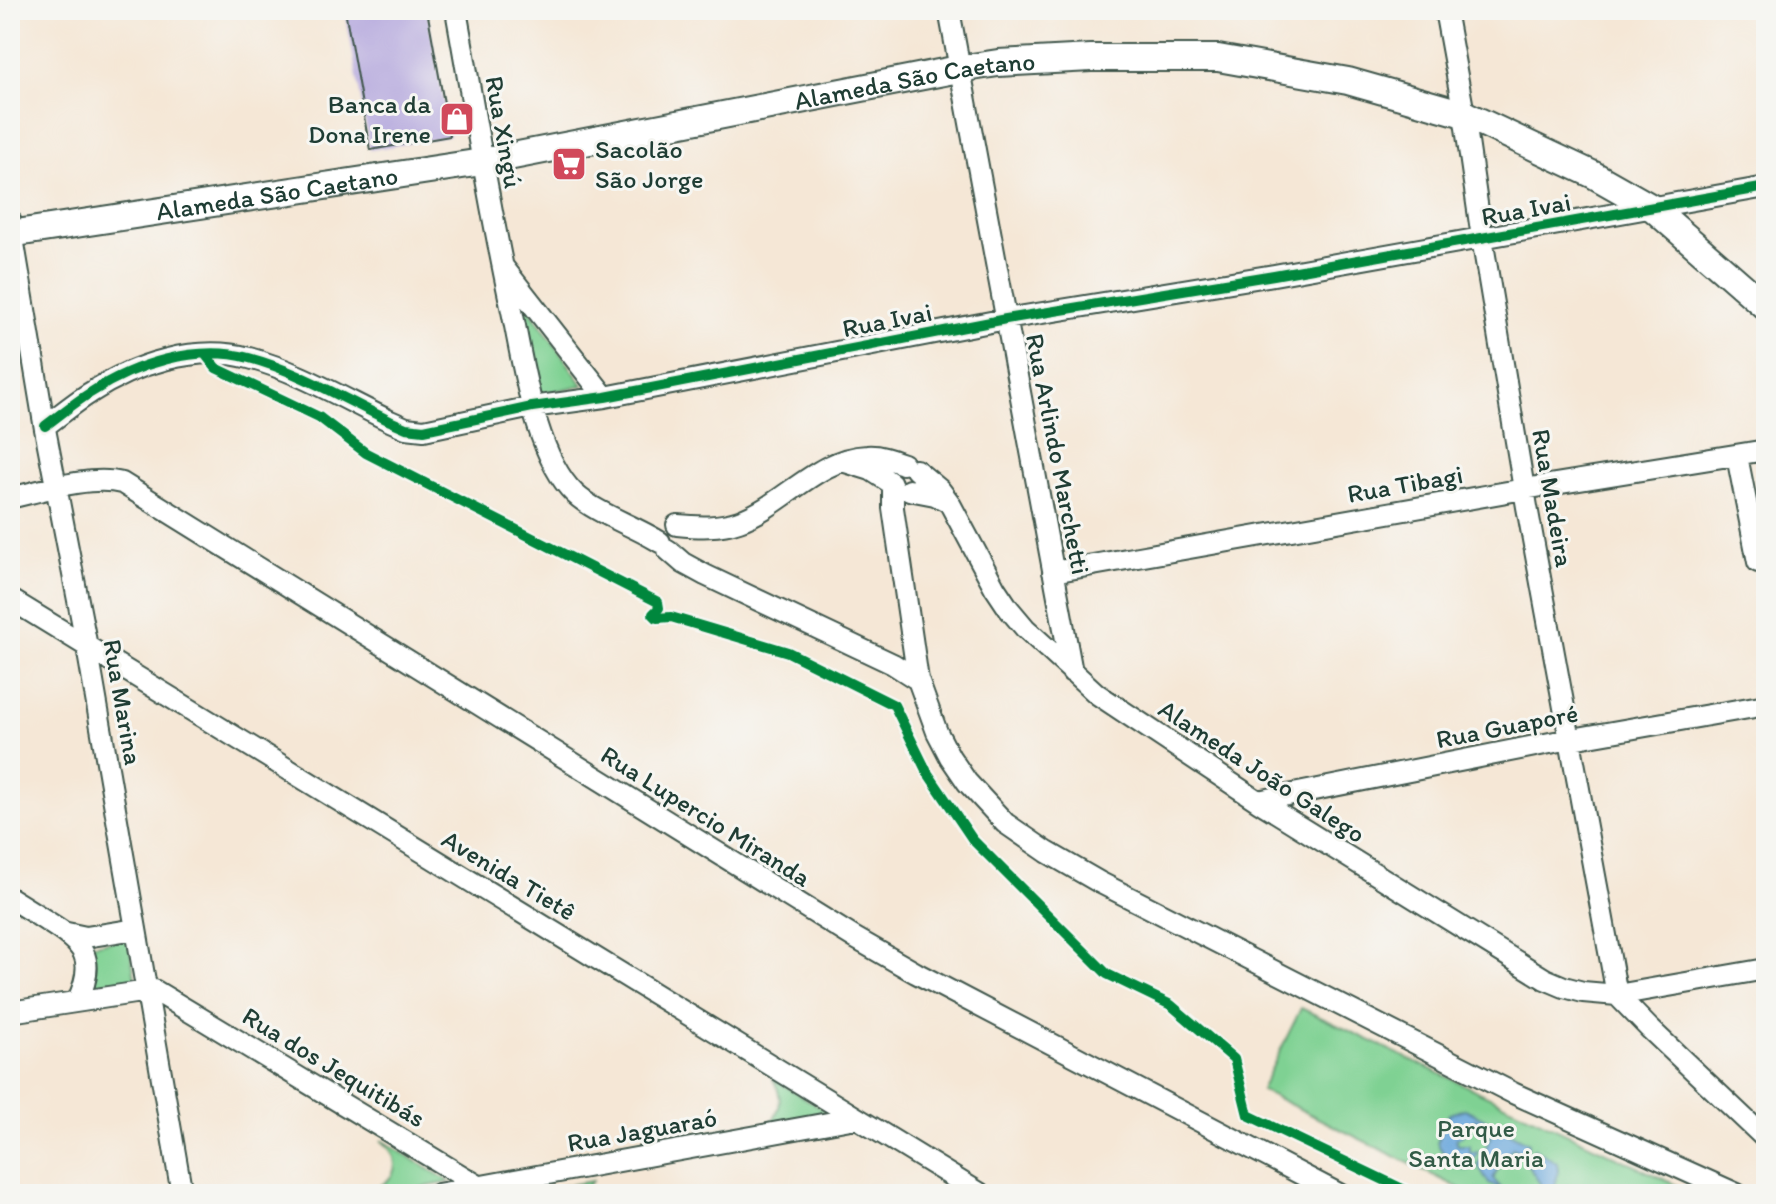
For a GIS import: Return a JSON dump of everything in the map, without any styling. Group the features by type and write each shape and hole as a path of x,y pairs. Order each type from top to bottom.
{"main road":[{"name":"Alameda São Caetano","path":"11,229 482,162 998,63 1091,58 1218,58 1348,81 1464,114 1526,142 1654,209 1766,307"}],"street":[{"name":"Rua Xingú","path":"456,10 482,162 532,407"},
{"name":"Rua Arlindo Marchetti","path":"949,10 1072,672"},
{"name":"Rua Madeira","path":"1445,10 1524,489 1617,995"},
{"name":"Rua Ivai","path":"45,426 92,392 132,371 179,356 214,354 247,358 276,367 406,428 424,430 1006,319 1654,209 1766,187"},
{"name":"Rua Marina","path":"11,229 182,1194"},
{"name":"Rua Xingú","path":"502,264 605,397"},
{"path":"532,407 551,457 574,493 605,514 673,538 755,514 829,466 868,456 903,481 895,516 918,680 937,732 967,782 1005,823 1099,882 1513,1093 1737,1194"},
{"name":"Rua Tibagi","path":"1053,572 1766,450"},
{"path":"1737,456 1758,562"},
{"name":"Rua Lupercio Miranda","path":"10,498 56,487 110,480 122,483 855,938 916,973 1339,1194"},
{"name":"Alameda João Galego","path":"903,481 940,490 1009,609 1025,628 1097,694 1258,801 1545,979 1583,992 1617,995 1762,973"},
{"path":"673,538 683,563 893,664 918,680"},
{"name":"Avenida Tietê","path":"10,599 981,1194"},
{"name":"Rua Guaporé","path":"1258,801 1571,739 1766,705"},
{"path":"10,898 77,942 85,958 86,976 78,1000"},
{"path":"67,933 86,937 136,929"},
{"path":"10,1012 147,989"},
{"name":"Rua dos Jequitibás","path":"147,989 159,992 486,1190"},
{"path":"1617,995 1766,1139"},
{"name":"Rua Jaguaraó","path":"438,1194 486,1190 856,1118"}],"green space":[{"path":"509,280 583,385 531,396"},
{"path":"128,938 136,983 92,991 95,976 89,945"},
{"name":"Parque Santa Maria","path":"1301,1008 1695,1194 1471,1194 1261,1090"},
{"path":"772,1078 826,1111 768,1125 780,1102"},
{"path":"381,1140 450,1182 376,1194 373,1189 388,1180 395,1168 392,1154"},
{"path":"592,1181 582,1194 519,1194"}],"water":[{"path":"1465,1109 1491,1122 1488,1129 1475,1119 1462,1136 1456,1138 1457,1145 1470,1145 1470,1153 1478,1151 1469,1170 1455,1164 1437,1143 1449,1114"},
{"path":"1502,1129 1529,1143 1525,1155 1513,1148 1503,1159 1493,1179 1502,1189 1489,1184 1478,1165 1493,1132"},
{"path":"1534,1148 1557,1163 1554,1192 1547,1194 1527,1164"}],"building":[{"path":"345,10 427,10 450,136 370,150"}],"cycle path":[{"path":"45,426 84,397 126,373 166,359 208,353 229,354 267,364 406,428 424,430 1006,319 1274,275 1766,187"},
{"path":"205,354 216,368 319,417 366,453 658,602 659,608 653,614 657,618 671,617 788,652 894,705 927,772 973,840 1107,974 1171,1005 1234,1059 1248,1115 1413,1194"}],"place":[{"name":"Banca da Dona Irene","path":"457,119"},
{"name":"Sacolão São Jorge","path":"569,164"}]}
